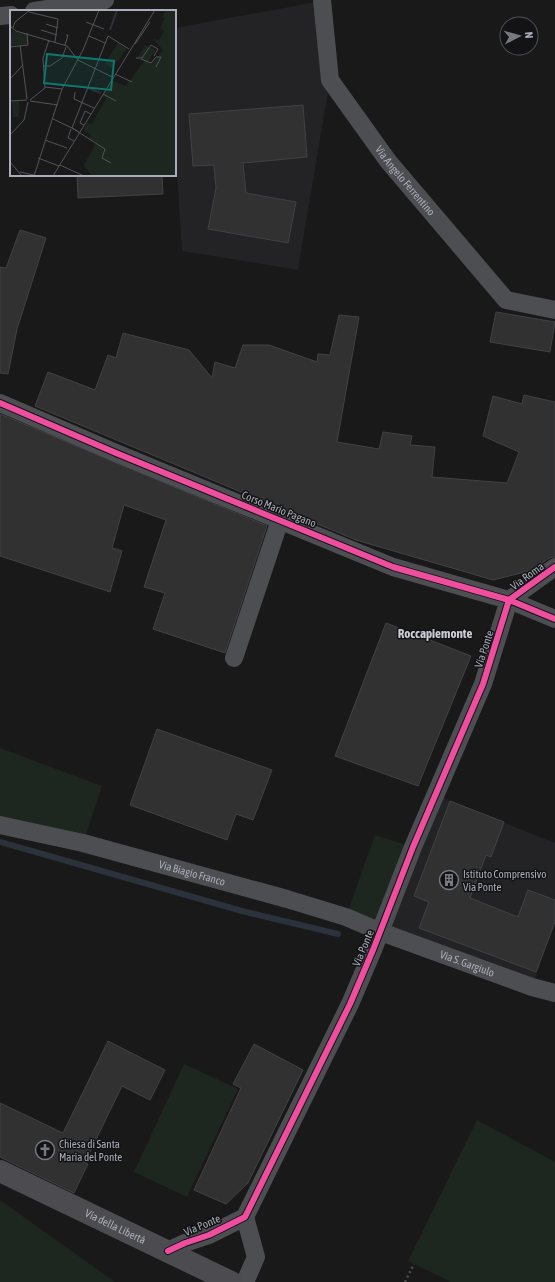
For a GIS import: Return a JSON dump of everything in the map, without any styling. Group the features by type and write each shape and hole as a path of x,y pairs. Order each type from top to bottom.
{"main road":[{"name":"Via della Libertà","path":"0,1172 231,1282"}],"street":[{"path":"40,10 105,0"},
{"name":"Via Angelo Ferrentino","path":"322,0 330,80 388,160 506,300 555,310"},
{"path":"0,16 10,15"},
{"name":"Corso Mario Pagano","path":"3,409 393,567 510,600 555,619"},
{"path":"234,658 280,520"},
{"name":"Via Roma","path":"510,600 555,567"},
{"name":"Via Ponte","path":"168,1251 209,1235 245,1217 350,1004 381,932 413,847 483,684 510,600"},
{"name":"Via Biagio Franco","path":"0,825 83,843 279,897 346,917 381,932"},
{"name":"Via S. Gargiulo","path":"381,932 532,987 555,993"},
{"path":"245,1217 256,1257 245,1282"},
{"name":"Via Ponte","path":"197,1266 198,1248 209,1235"}],"path":[{"path":"405,1282 414,1264"}],"shaded area":[{"path":"322,1 330,80 298,270 182,251 176,157 176,28"},
{"path":"0,748 102,786 83,843 0,825"},
{"path":"436,793 450,801 555,843 555,922 532,987 381,932"},
{"path":"375,835 413,847 381,932 346,917"},
{"path":"184,1064 238,1089 187,1197 134,1172"},
{"path":"477,1120 555,1162 555,1282 451,1282 408,1261"},
{"path":"0,1200 115,1282 0,1282"}],"building":[{"path":"303,105 307,157 243,163 246,193 296,202 288,243 208,229 216,188 214,165 193,166 189,114"},
{"path":"77,176 162,176 163,194 78,198"},
{"path":"20,230 46,238 17,329 8,374 0,373 0,267 6,268"},
{"path":"496,312 555,322 550,352 490,342"},
{"path":"339,315 359,317 337,442 379,449 383,432 412,436 410,445 435,447 432,477 507,483 519,452 483,436 493,396 522,404 524,395 555,402 555,557 549,558 533,570 493,580 356,540 35,406 48,372 95,390 108,355 116,358 123,333 189,350 212,378 215,362 235,368 243,345 269,345 317,362 318,354 330,355"},
{"path":"0,414 267,526 225,653 153,629 165,593 144,587 166,520 124,505 112,548 122,551 110,592 0,556"},
{"path":"386,623 471,656 418,786 335,756"},
{"path":"157,729 272,770 253,820 236,814 227,840 130,805"},
{"name":"Istituto Comprensivo Via Ponte","path":"450,801 504,822 491,857 486,855 470,898 518,917 528,890 555,900 555,922 536,972 419,928 429,902 414,896"},
{"path":"108,1041 165,1070 150,1100 122,1086 85,1162 88,1164 74,1193 0,1157 0,1103 63,1133"},
{"path":"254,1044 303,1070 248,1183 226,1204 194,1190 241,1088 233,1084"}],"waterway":[{"path":"0,842 242,911 338,934"}],"cycle path":[{"path":"0,403 116,453 393,567 509,600 555,619"},
{"path":"168,1251 185,1243 209,1235 245,1217 350,1004 373,950 413,847 483,684 509,600 555,567"}],"place":[{"name":"Istituto Comprensivo Via Ponte","path":"449,880"},
{"name":"Chiesa di Santa Maria del Ponte","path":"45,1150"}],"district":[{"name":"Roccapiemonte","path":"435,633"}]}
